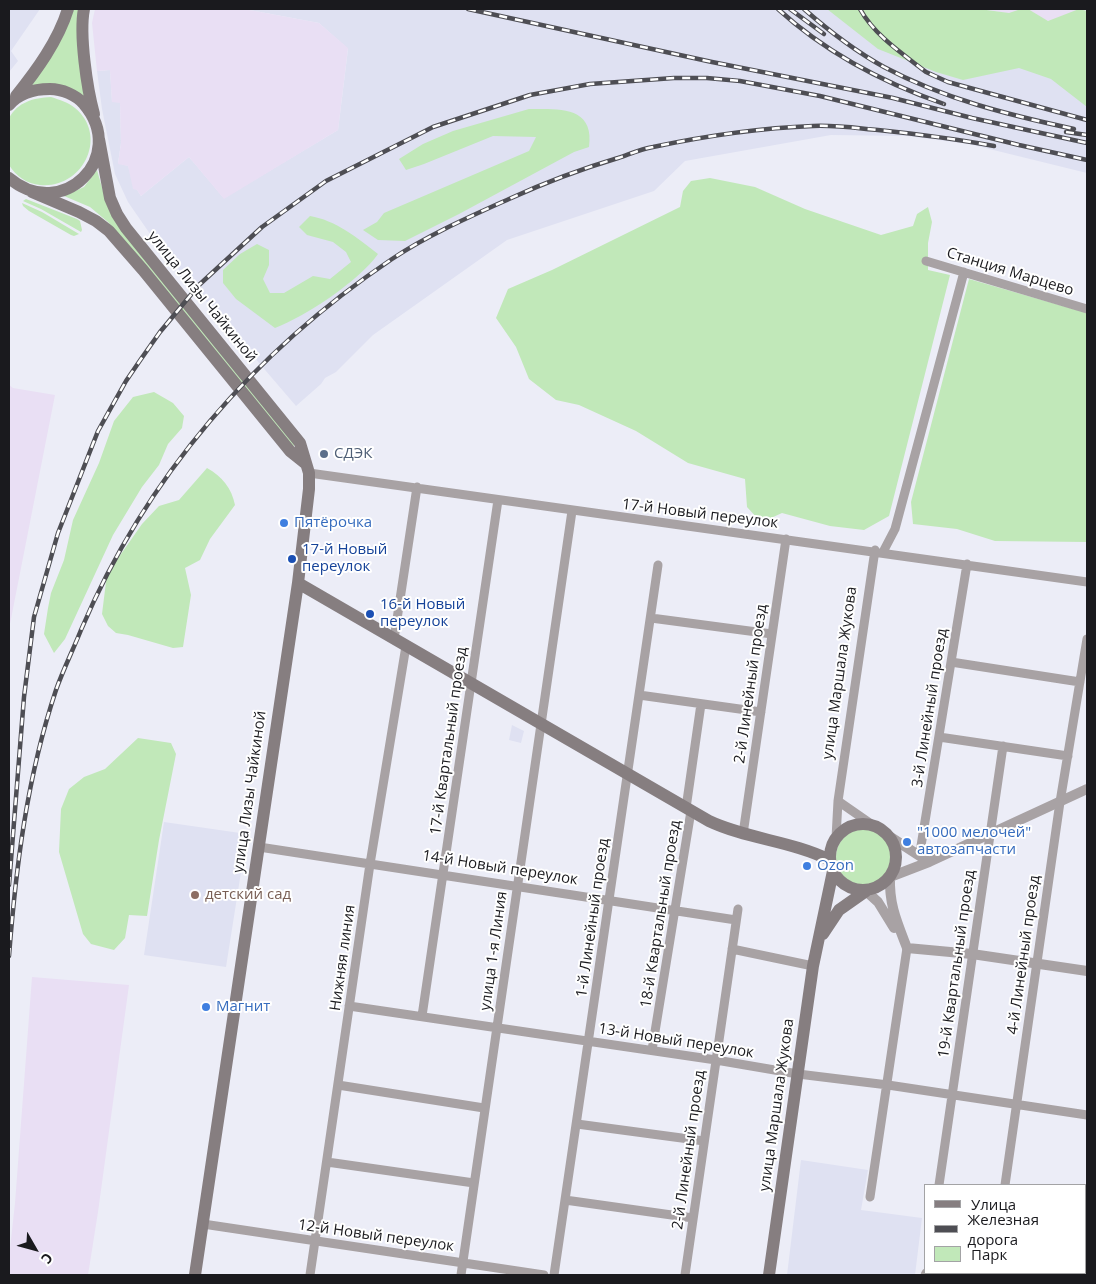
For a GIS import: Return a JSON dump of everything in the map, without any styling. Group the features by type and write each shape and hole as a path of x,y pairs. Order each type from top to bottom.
{"main road":[{"path":"11,103 49,51 68,9"},
{"path":"84,9 83,33 90,100 97,126"},
{"path":"11,103 25,93 40,89 55,89 69,93 82,101 91,113 97,126"},
{"name":"улица Лизы Чайкиной","path":"97,126 110,198 117,214 152,262 300,443 307,468 309,499 298,583 194,1275"},
{"path":"32,192 46,194 60,192 84,178 93,166 98,153 99,139"},
{"name":"улица Лизы Чайкиной","path":"12,182 84,214 109,231 290,451 307,468"},
{"path":"298,583 628,776 727,830 812,851 832,865"},
{"path":"860,824 874,826 889,836 896,856 895,867 890,877 882,885 866,890 854,889 838,879 832,865 831,850 835,840 843,831 851,826 860,824"},
{"path":"812,851 835,840"},
{"name":"улица Маршала Жукова","path":"769,1275 813,966 832,865"},
{"name":"улица Маршала Жукова","path":"818,940 839,910 866,890"}],"street":[{"name":"Станция Марцево","path":"926,261 1087,309"},
{"name":"улица Маршала Жукова","path":"835,840 838,800 879,551 895,529 964,272"},
{"name":"17-й Новый переулок","path":"307,468 572,511 879,551 1087,582"},
{"path":"394,639 417,487"},
{"name":"17-й Квартальный проезд","path":"422,1016 498,500"},
{"name":"улица 1-я Линия","path":"461,1275 572,511"},
{"name":"2-й Линейный проезд","path":"743,834 786,539"},
{"name":"3-й Линейный проезд","path":"916,853 920,852 967,564"},
{"name":"1-й Линейный проезд","path":"554,1275 658,565"},
{"path":"650,618 772,634"},
{"name":"4-й Линейный проезд","path":"1005,1184 1060,802 1087,640"},
{"name":"Нижняя линия","path":"310,1275 370,864 406,646"},
{"path":"951,662 1080,682"},
{"path":"639,695 761,712"},
{"name":"18-й Квартальный проезд","path":"652,1050 675,910 701,704"},
{"path":"939,737 1068,756"},
{"name":"19-й Квартальный проезд","path":"938,1184 1003,746"},
{"path":"870,1197 907,948 889,896 890,877 929,862 1087,790"},
{"path":"838,800 874,826"},
{"path":"889,836 929,862"},
{"name":"14-й Новый переулок","path":"259,847 736,920"},
{"path":"866,890 878,902 907,948"},
{"name":"2-й Линейный проезд","path":"685,1275 738,909"},
{"path":"907,948 972,954 1087,971"},
{"path":"732,949 813,966"},
{"name":"13-й Новый переулок","path":"350,1006 652,1050 798,1074 888,1085 1087,1115"},
{"path":"338,1085 484,1108"},
{"path":"577,1124 704,1141"},
{"path":"327,1162 474,1183"},
{"path":"565,1200 693,1218"},
{"name":"12-й Новый переулок","path":"203,1224 544,1275"}],"shaded area":[{"path":"9,9 40,9 11,51 18,61 9,72"},
{"path":"95,9 244,9 319,23 348,48 338,130 224,199 189,157 141,196 137,190 133,189 128,166 118,164 121,143 120,103 112,102 110,70 97,71 92,23"},
{"path":"244,9 979,9 1087,28 1087,173 969,144 907,136 831,135 685,161 654,191 507,240 373,335 336,372 325,378 321,384 296,406 157,244 128,202 115,174 102,109 97,71 110,70 112,102 120,102 121,143 118,163 128,166 141,196 189,157 224,198 338,130 348,49 319,23"},
{"path":"983,9 1087,9 1087,28"},
{"path":"9,385 13,388 55,395 9,629"},
{"path":"512,725 524,731 521,743 509,740"},
{"name":"детский сад","path":"164,822 247,834 226,967 144,955"},
{"path":"32,977 129,985 88,1275 9,1275"},
{"path":"801,1160 868,1170 861,1210 922,1218 915,1275 787,1275"}],"green space":[{"path":"74,9 79,9 85,99 31,87"},
{"path":"827,9 979,9 1009,13 1028,9 1048,21 1079,9 1087,11 1087,107 1051,79 1019,68 963,80 936,72 878,49"},
{"path":"51,97 64,101 75,108 85,120 90,132 90,146 79,170 68,179 55,184 40,185 22,179 9,165 9,118 17,108 27,102 38,98"},
{"path":"529,109 562,110 572,112 580,117 586,123 589,133 589,147 574,152 405,241 378,240 363,230 377,222 384,213 529,151 536,137 493,136 406,170 399,159 423,144 453,131"},
{"path":"97,170 105,198 296,444 292,447 108,222 90,207 64,196 84,187"},
{"path":"710,178 755,187 805,209 881,235 913,226 917,214 928,207 932,222 928,243 928,270 950,275 889,516 864,530 830,526 782,513 771,518 758,519 747,507 745,479 688,463 636,431 579,405 556,400 529,379 516,347 496,318 508,289 552,270 680,207 683,191 691,181"},
{"path":"26,199 77,219 80,221 81,232 23,201"},
{"path":"22,203 42,212 79,234 71,235 29,211"},
{"path":"310,216 328,221 337,226 378,254 358,275 331,297 302,315 275,328 236,299 223,283 223,270 240,254 257,244 269,250 269,265 263,279 270,293 284,293 313,276 330,279 351,262 346,252 333,242 307,235 299,227"},
{"path":"969,279 1087,313 1087,542 995,541 957,529 913,524 911,502"},
{"path":"154,392 173,403 184,416 182,428 168,444 159,465 142,487 113,535 65,639 54,653 44,634 51,593 64,560 73,520 99,463 114,421 133,397"},
{"path":"207,468 225,484 235,505 210,539 200,560 185,568 191,595 183,647 173,648 116,633 108,626 102,614 107,574 142,524 159,506 179,500"},
{"path":"138,738 171,743 176,754 159,840 147,916 129,915 125,938 114,950 91,944 83,934 59,852 61,809 69,789 84,777 105,769"},
{"path":"858,829 870,829 884,837 892,851 890,868 884,877 870,885 858,885 848,880 841,873 836,863 836,851 841,841 848,834"}],"railway":[{"path":"468,9 712,62 893,98 972,118 1087,143"},
{"path":"778,9 815,39 856,65 899,86 944,104"},
{"path":"790,9 824,34"},
{"path":"804,9 833,33 873,61 907,78 977,105 1074,129"},
{"path":"860,9 881,36 926,72 948,82 1087,120"},
{"path":"9,885 24,697 34,617 58,533 98,431 126,381 141,359 160,332 199,285 262,227 326,181 433,127 530,95 590,84 674,78 740,81 820,96 1087,160"},
{"path":"9,956 19,855 37,756 59,682 107,574 138,520 172,470 210,422 251,376 295,334 342,295 392,259 434,234 522,193 640,150 732,133 821,126 907,133 994,146"},
{"path":"1066,132 1087,135"}],"place":[{"name":"СДЭК","path":"324,454"},
{"name":"Пятёрочка","path":"284,523"},
{"name":"17-й Новый переулок","path":"292,559"},
{"name":"16-й Новый переулок","path":"370,614"},
{"name":"\"1000 мелочей\" автозапчасти","path":"907,842"},
{"name":"Ozon","path":"807,866"},
{"name":"детский сад","path":"195,895"},
{"name":"Магнит","path":"206,1007"}]}
